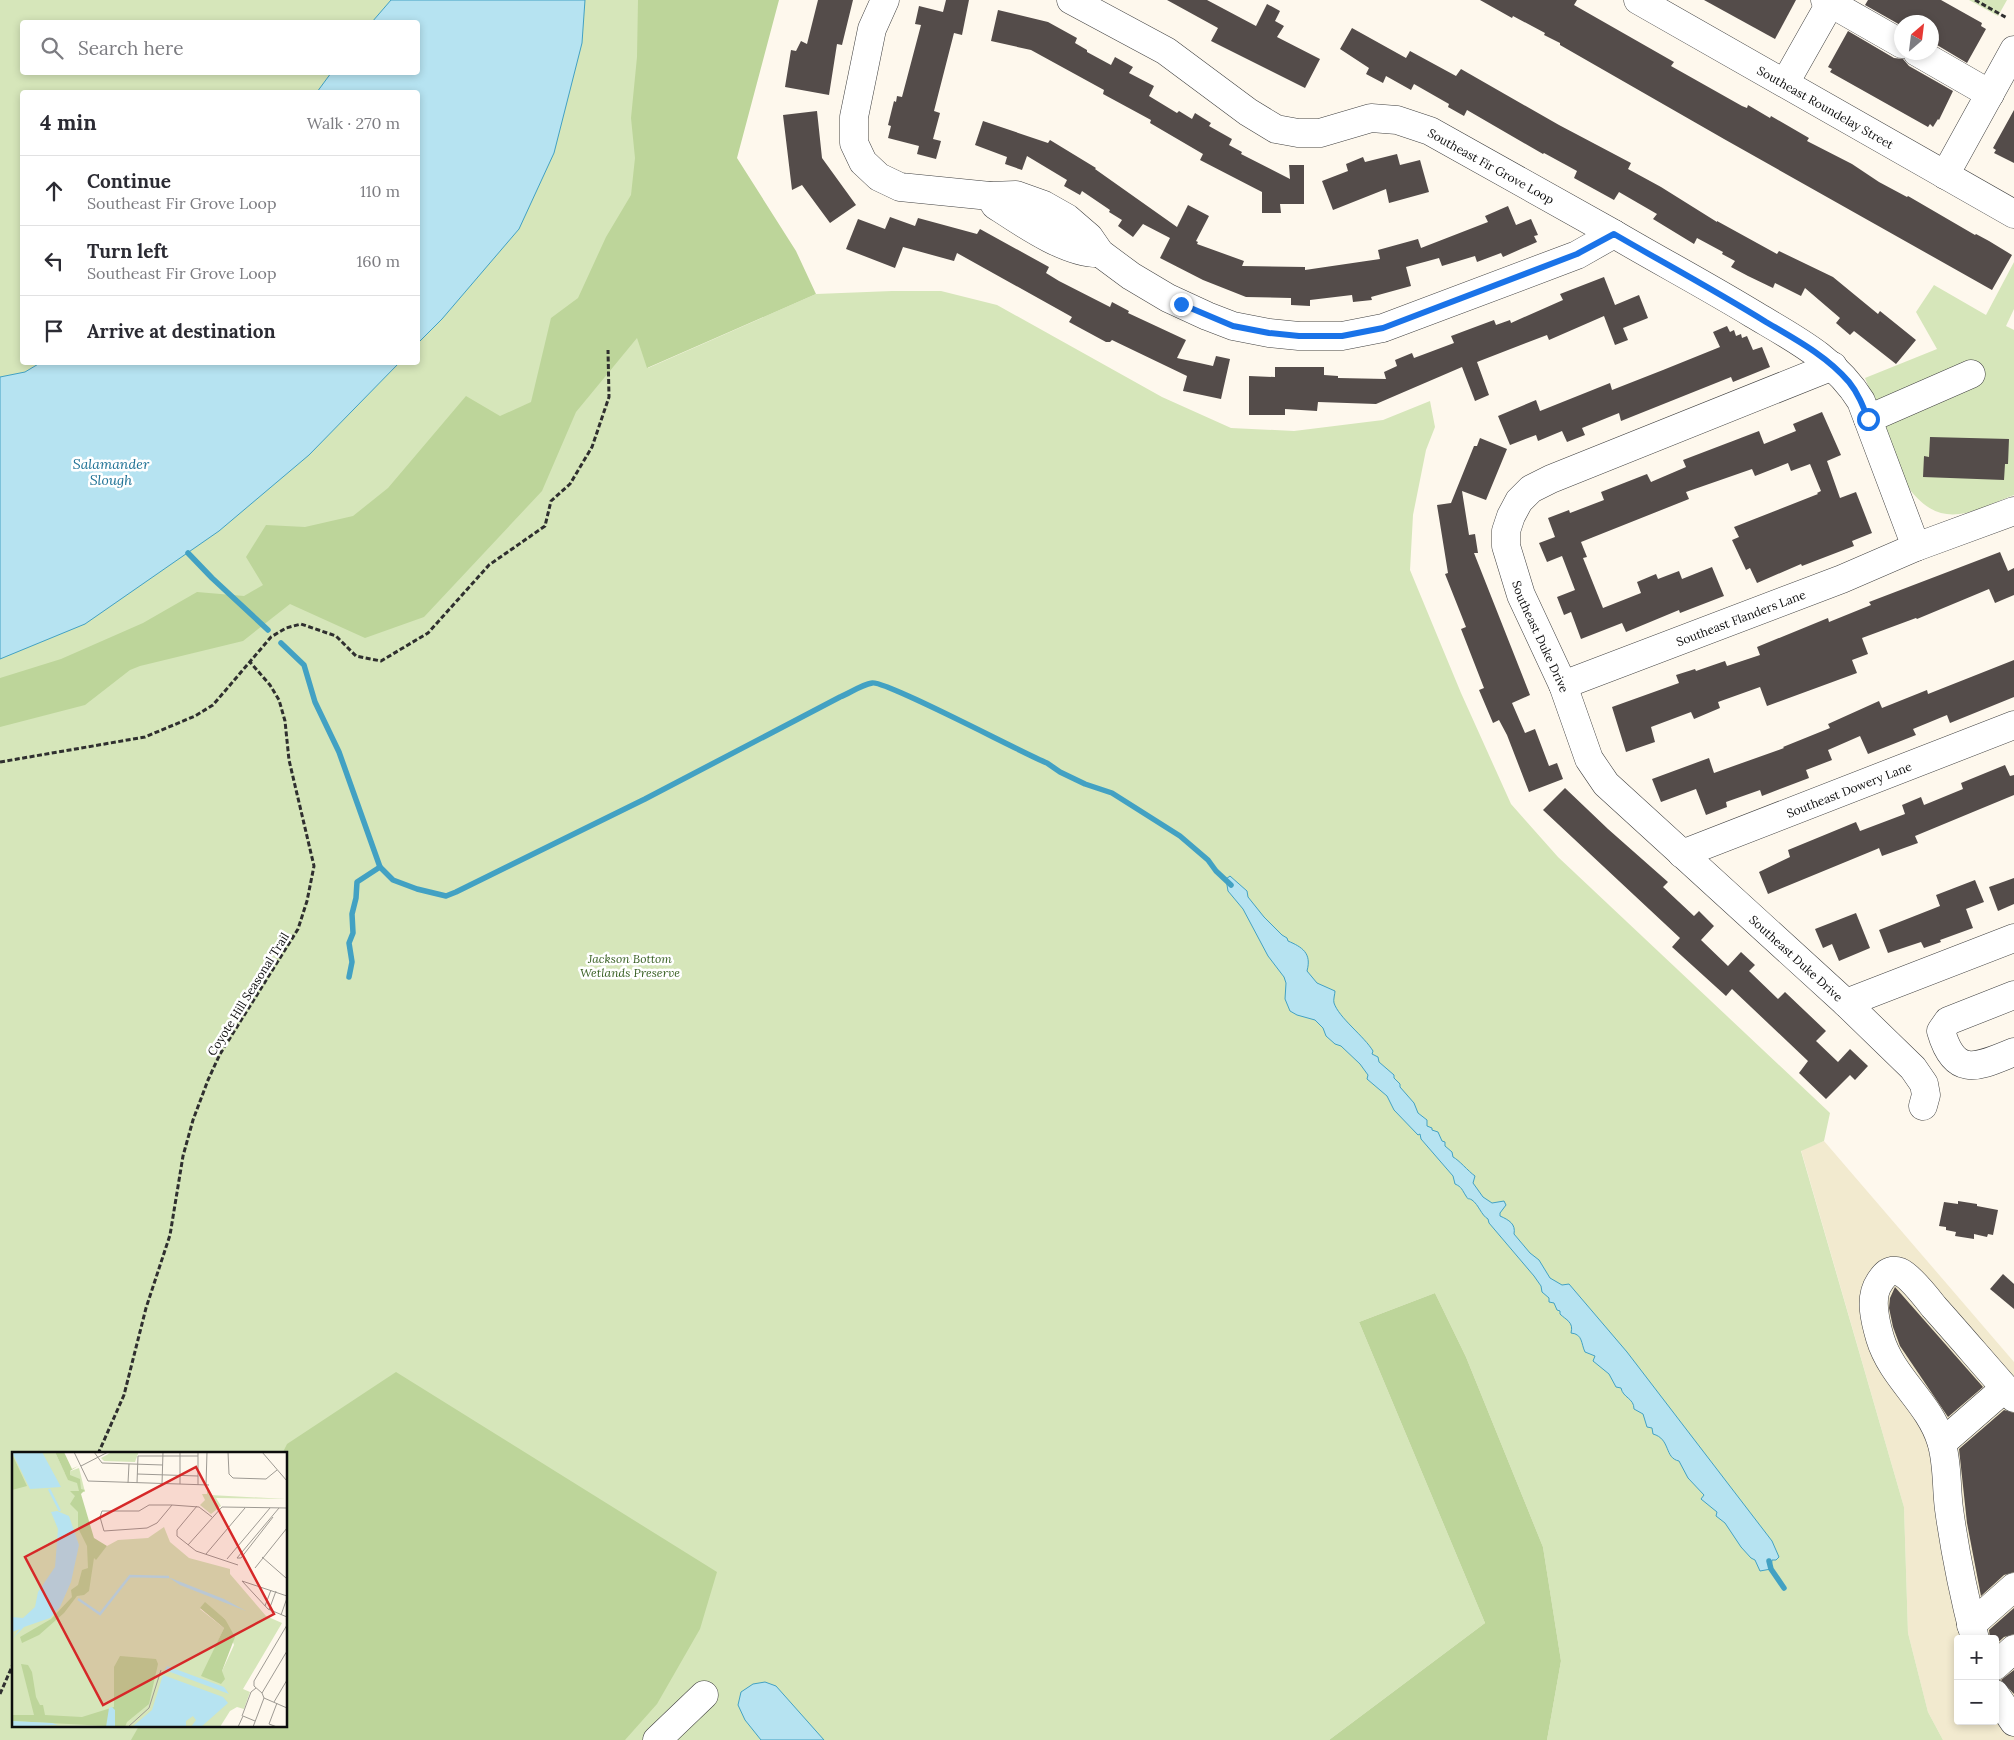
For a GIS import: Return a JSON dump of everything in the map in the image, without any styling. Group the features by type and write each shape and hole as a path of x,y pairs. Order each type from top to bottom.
{"street":[{"path":"885,0 872,29 854,117 854,143 863,162 879,176 900,186 990,196 1016,195 1044,205 1067,218 1089,237 1100,253 1131,276 1168,298 1233,326 1284,335 1342,336 1383,328 1577,254 1614,234"},
{"name":"Southeast Fir Grove Loop","path":"1071,0 1166,51 1248,112 1276,129 1298,133 1320,133 1371,118 1397,120 1430,131 1614,234 1808,347 1833,366 1850,383 1861,401 1916,547"},
{"name":"Southeast Roundelay Street","path":"1638,0 2014,214"},
{"path":"1785,84 1829,1 1894,39"},
{"path":"1945,175 2014,50"},
{"path":"1931,60 1990,94"},
{"name":"Southeast Duke Drive","path":"1833,366 1531,489 1519,501 1511,516 1506,531 1506,546 1521,594 1563,685 1589,759 1606,784 1846,1003 1913,1068 1924,1084 1926,1095 1924,1106"},
{"path":"1868,419 1971,374"},
{"path":"1916,547 2014,512"},
{"name":"Southeast Flanders Lane","path":"1563,685 1842,579 1916,547"},
{"name":"Southeast Dowery Lane","path":"1682,854 2014,726"},
{"name":"Southeast Duke Drive","path":"1846,1003 2014,938"},
{"path":"2014,995 1948,1021 1941,1032 1944,1043 1952,1056 1964,1065 1974,1067 2014,1052"},
{"path":"1942,1443 2010,1393 1922,1292 1901,1272 1892,1270 1884,1274 1876,1287 1874,1296 1880,1338 1888,1357 1900,1376 1935,1423 1942,1443 1958,1565 1973,1632"},
{"path":"1973,1632 2014,1587"},
{"path":"1999,1662 2014,1649"},
{"path":"657,1740 704,1695"},
{"path":"1999,1700 2014,1722"}],"path":[{"path":"1975,0 2007,18"},
{"path":"0,762 145,737 195,716 213,705 271,637 286,628 301,624 336,636 356,656 381,661 428,633 489,565 545,526 551,502 570,484 592,447 609,396 608,350"},
{"name":"Coyote Hill Seasonal Trail","path":"99,1452 124,1395 146,1308 170,1235 173,1204 182,1156 193,1120 220,1054 298,929 307,900 314,866 290,760 285,721 279,700 270,684 250,662"},
{"path":"0,1694 12,1667"}],"shaded area":[{"path":"1824,1141 2014,1362 2014,1740 1943,1740 1928,1712 1908,1633 1904,1507 1801,1150"}],"green space":[{"name":"Jackson Bottom Wetlands Preserve","path":"0,0 713,0 648,368 816,294 941,291 997,305 1162,397 1231,428 1294,431 1383,420 1430,401 1435,427 1426,450 1413,515 1410,570 1461,693 1511,804 1558,857 1830,1113 1824,1141 1801,1151 1904,1507 1908,1633 1928,1712 1943,1740 1547,1740 1561,1661 1543,1547 1466,1357 1435,1293 1359,1322 1485,1623 1329,1740 0,1740"},
{"path":"638,0 779,0 737,158 796,251 816,294 647,368 637,338 576,412 542,491 424,617 365,638 290,604 243,641 140,666 130,670 85,705 0,727 0,678 61,659 143,623 197,592 244,596 263,585 246,557 266,525 305,527 353,516 388,488 466,396 500,416 531,402 551,318 578,298 606,237 631,195 635,158 631,118 637,57"},
{"path":"1969,0 2007,0 1998,16"},
{"path":"2014,262 2014,309 2006,326 2014,330 2014,495 1970,512 1945,514 1932,510 1920,501 1908,487 1865,378 1937,349 1916,312 1934,285 1986,315"},
{"path":"1435,1293 1466,1357 1543,1547 1561,1661 1547,1740 1329,1740 1485,1623 1359,1322"},
{"path":"396,1372 717,1572 700,1629 657,1704 625,1740 131,1740 138,1728 288,1728 288,1452 283,1452 287,1444"}],"water":[{"path":"391,0 585,0 582,43 554,153 519,229 442,319 420,341 420,90 318,90 330,75 420,75 420,20 374,20"},
{"name":"Salamander Slough","path":"37,365 397,365 309,455 219,531 85,624 0,659 0,377 25,372"},
{"path":"1230,876 1247,891 1248,897 1264,917 1288,941 1305,952 1308,960 1307,971 1317,983 1335,991 1334,1003 1341,1015 1369,1045 1373,1051 1372,1054 1378,1057 1379,1062 1394,1075 1400,1087 1414,1103 1418,1113 1427,1120 1427,1126 1438,1132 1442,1141 1445,1142 1445,1146 1452,1152 1453,1157 1475,1176 1473,1183 1483,1197 1492,1203 1504,1201 1506,1205 1500,1216 1511,1223 1514,1228 1514,1234 1530,1253 1539,1260 1550,1278 1562,1285 1569,1284 1627,1352 1772,1541 1779,1557 1776,1560 1772,1560 1771,1569 1760,1571 1755,1560 1741,1547 1725,1523 1716,1516 1717,1512 1701,1499 1704,1495 1688,1478 1679,1461 1671,1456 1663,1440 1653,1434 1652,1428 1647,1427 1643,1414 1634,1409 1634,1405 1621,1388 1616,1387 1609,1374 1593,1361 1595,1356 1585,1352 1580,1337 1571,1333 1570,1324 1560,1314 1554,1303 1549,1302 1549,1298 1542,1292 1541,1286 1534,1276 1489,1223 1488,1219 1474,1202 1455,1184 1453,1176 1421,1139 1420,1134 1418,1135 1394,1110 1387,1096 1367,1079 1368,1075 1360,1064 1341,1046 1335,1044 1326,1036 1323,1028 1315,1020 1290,1011 1285,999 1286,983 1284,977 1268,956 1243,909 1228,891 1226,879"},
{"path":"765,1682 776,1686 824,1740 761,1740 745,1720 738,1705 741,1692 753,1684"}],"building":[{"path":"818,0 853,0 842,45 837,44 829,95 785,87 791,50 796,51 801,41 807,44"},
{"path":"946,0 969,0 962,35 954,33 934,111 940,113 933,139 941,141 936,159 917,154 919,146 888,138 891,126 888,125 894,101 896,102 897,96 902,97 921,25 915,24 919,6 943,12"},
{"path":"1167,0 1207,0 1256,26 1267,4 1280,11 1275,21 1284,26 1277,37 1320,59 1305,88 1211,41 1218,28"},
{"path":"1480,0 1577,0 1574,5 1674,62 1671,66 1742,106 1747,108 1748,105 1770,118 1771,116 1809,138 1807,141 1852,164 1879,182 1908,196 2012,255 1992,290 1560,45 1560,43 1544,35 1545,33 1513,16 1512,18"},
{"path":"1704,0 1796,0 1775,39"},
{"path":"1868,0 1941,0 1982,23 1981,26 1986,29 1967,63 1939,46 1939,15 1894,15 1894,21 1865,5"},
{"path":"998,10 1048,22 1077,38 1075,43 1111,65 1115,57 1133,67 1129,73 1154,86 1149,96 1177,113 1179,111 1192,119 1195,113 1211,123 1209,126 1232,139 1229,145 1242,152 1241,154 1290,179 1289,165 1304,165 1304,204 1280,204 1281,213 1262,213 1262,192 1200,160 1203,154 1150,123 1151,120 1103,94 1104,90 1031,50 991,41"},
{"path":"1352,28 1406,58 1410,51 1456,76 1461,69 1559,125 1631,163 1628,169 1717,222 1777,254 1779,251 1833,277 1878,314 1880,311 1916,340 1896,364 1854,331 1850,335 1836,323 1840,318 1805,288 1801,296 1775,283 1773,288 1748,276 1731,267 1735,261 1722,254 1723,252 1697,238 1694,244 1653,219 1657,214 1619,192 1614,200 1574,178 1577,171 1543,154 1467,110 1464,116 1448,107 1449,104 1414,84 1411,90 1386,76 1383,83 1366,74 1369,68 1340,49"},
{"path":"1848,31 1894,58 1894,60 1904,60 1909,66 1953,91 1939,120 1933,127 1930,124 1928,127 1830,72 1832,69 1828,67"},
{"path":"2014,110 2014,163 1994,153 1996,150 1993,148"},
{"path":"817,111 822,158 856,205 830,223 802,185 792,190 783,115"},
{"path":"983,121 1048,143 1050,140 1096,168 1177,227 1188,205 1209,216 1196,241 1198,242 1197,244 1244,261 1242,266 1305,267 1305,270 1380,259 1378,250 1418,239 1421,248 1488,222 1485,216 1508,206 1516,225 1531,219 1538,235 1534,236 1537,242 1503,257 1501,253 1477,262 1475,256 1442,266 1439,258 1406,267 1411,286 1371,297 1372,300 1353,302 1352,295 1310,300 1310,306 1291,305 1291,298 1246,297 1203,280 1160,258 1170,238 1143,224 1133,237 1118,226 1122,220 1109,212 1110,210 1082,191 1080,195 1064,186 1067,180 1027,156 1022,170 1005,164 1007,157 975,145"},
{"path":"1397,154 1400,165 1420,160 1429,192 1389,203 1386,189 1333,210 1322,181 1348,171 1346,164 1363,157 1365,162"},
{"path":"890,217 915,226 918,218 977,234 980,229 1049,267 1046,273 1059,281 1110,307 1112,302 1129,311 1128,313 1186,340 1177,358 1213,366 1216,356 1230,359 1221,399 1183,391 1187,376 1112,340 1106,342 1069,322 1072,317 957,253 954,261 903,247 895,268 846,249 858,219 885,229"},
{"path":"1604,277 1615,305 1639,295 1648,318 1623,328 1628,340 1615,345 1604,316 1549,340 1547,335 1477,362 1489,395 1475,401 1462,367 1376,404 1318,402 1317,411 1285,409 1285,415 1249,415 1249,376 1275,377 1275,367 1324,367 1324,375 1338,376 1338,378 1386,379 1384,372 1397,366 1395,360 1412,353 1414,358 1454,343 1451,336 1494,320 1496,325 1510,320 1511,323 1563,300 1560,294"},
{"path":"1727,326 1730,332 1734,330 1736,336 1741,334 1742,338 1747,336 1753,350 1762,347 1770,367 1733,382 1731,377 1621,421 1619,413 1582,428 1585,435 1567,442 1562,431 1538,441 1536,435 1510,445 1498,416 1536,400 1540,411 1610,383 1612,390 1663,370 1720,347 1713,332"},
{"path":"1822,412 1841,455 1827,461 1840,498 1856,492 1872,533 1852,541 1854,546 1802,566 1801,564 1757,583 1750,568 1746,570 1732,540 1739,537 1734,527 1818,494 1821,491 1810,464 1791,471 1788,463 1755,476 1752,469 1686,492 1689,499 1581,542 1587,557 1583,558 1603,608 1641,593 1637,582 1656,574 1658,579 1679,571 1682,579 1712,567 1724,596 1680,613 1679,610 1626,632 1622,623 1581,639 1571,612 1564,615 1557,597 1575,590 1562,556 1547,562 1539,543 1555,537 1548,518 1569,510 1570,513 1604,500 1601,492 1647,474 1651,482 1686,467 1683,460 1759,431 1764,444 1796,431 1793,424"},
{"path":"1930,437 2009,439 2008,464 2005,464 2004,480 1923,477 1924,456 1929,457"},
{"path":"1480,438 1507,449 1486,500 1462,491 1469,535 1475,534 1478,553 1474,553 1530,695 1512,703 1525,733 1535,729 1549,766 1557,763 1563,779 1529,792 1507,735 1499,720 1493,723 1479,690 1484,688 1461,629 1466,627 1445,574 1448,573 1437,505 1451,503 1474,446 1477,446"},
{"path":"2000,552 2008,571 2014,568 2014,595 1995,603 1989,589 1917,619 1862,638 1868,654 1852,660 1857,673 1767,706 1760,687 1718,702 1720,708 1694,719 1691,712 1651,727 1655,742 1626,752 1612,707 1679,683 1676,675 1695,669 1696,671 1725,661 1727,666 1760,655 1757,647 1828,618 1829,622 1871,605 1869,602"},
{"path":"2014,660 2014,697 1950,723 1947,715 1913,729 1916,735 1868,754 1860,736 1828,750 1832,760 1806,770 1809,778 1762,796 1760,790 1726,802 1727,807 1706,815 1696,789 1661,802 1652,779 1709,758 1714,773 1784,748 1830,728 1828,724 1879,701 1882,708 1927,690 1928,694"},
{"path":"2005,765 2010,776 2014,775 2014,795 1915,836 1918,843 1882,856 1879,848 1768,894 1759,872 1790,857 1788,850 1856,822 1860,831 1905,814 1902,805 1921,797 1924,805 1963,789 1961,783"},
{"path":"1565,788 1668,882 1663,887 1694,916 1699,911 1714,926 1701,940 1728,966 1741,952 1755,965 1749,971 1778,999 1785,992 1826,1031 1816,1041 1838,1062 1850,1049 1868,1066 1855,1080 1850,1075 1826,1099 1799,1073 1808,1061 1732,989 1726,996 1672,947 1680,938 1543,810"},
{"path":"2014,878 2014,904 1998,911 1989,887"},
{"path":"1975,880 1984,902 1966,909 1973,928 1924,948 1921,942 1888,953 1879,930 1940,906 1936,895"},
{"path":"1856,913 1870,948 1839,961 1832,944 1823,948 1815,929"},
{"path":"1958,1201 1998,1210 1993,1235 1988,1234 1987,1237 1974,1234 1974,1239 1955,1236 1956,1232 1939,1226 1944,1202 1958,1204"},
{"path":"2003,1274 2014,1284 2014,1309 1990,1289"},
{"path":"1895,1287 1983,1387 1948,1417 1900,1346 1889,1308 1890,1298"},
{"path":"2004,1410 2014,1413 2014,1572 2004,1575 1981,1596 1967,1523 1959,1449"},
{"path":"2014,1608 2014,1634 2004,1637 1999,1641 1999,1635 1990,1635 1989,1630"},
{"path":"2014,1670 2014,1694 2001,1680"}],"waterway":[{"path":"188,553 268,630"},
{"path":"281,643 304,665 315,702 339,752 380,867 393,880 417,889 446,896 456,892 645,799 840,697 872,683 882,685 926,704 1047,763 1060,772 1085,784 1112,793 1180,836 1208,860 1216,871 1231,885"},
{"path":"349,977 352,962 349,943 353,933 352,914 357,882 380,867"},
{"path":"1769,1561 1771,1569 1784,1588"}],"route":[{"path":"1181,304 1233,326 1269,333 1299,336 1342,336 1383,328 1577,254 1614,234 1734,302 1808,347 1833,366 1850,383 1861,401 1868,419"}]}
